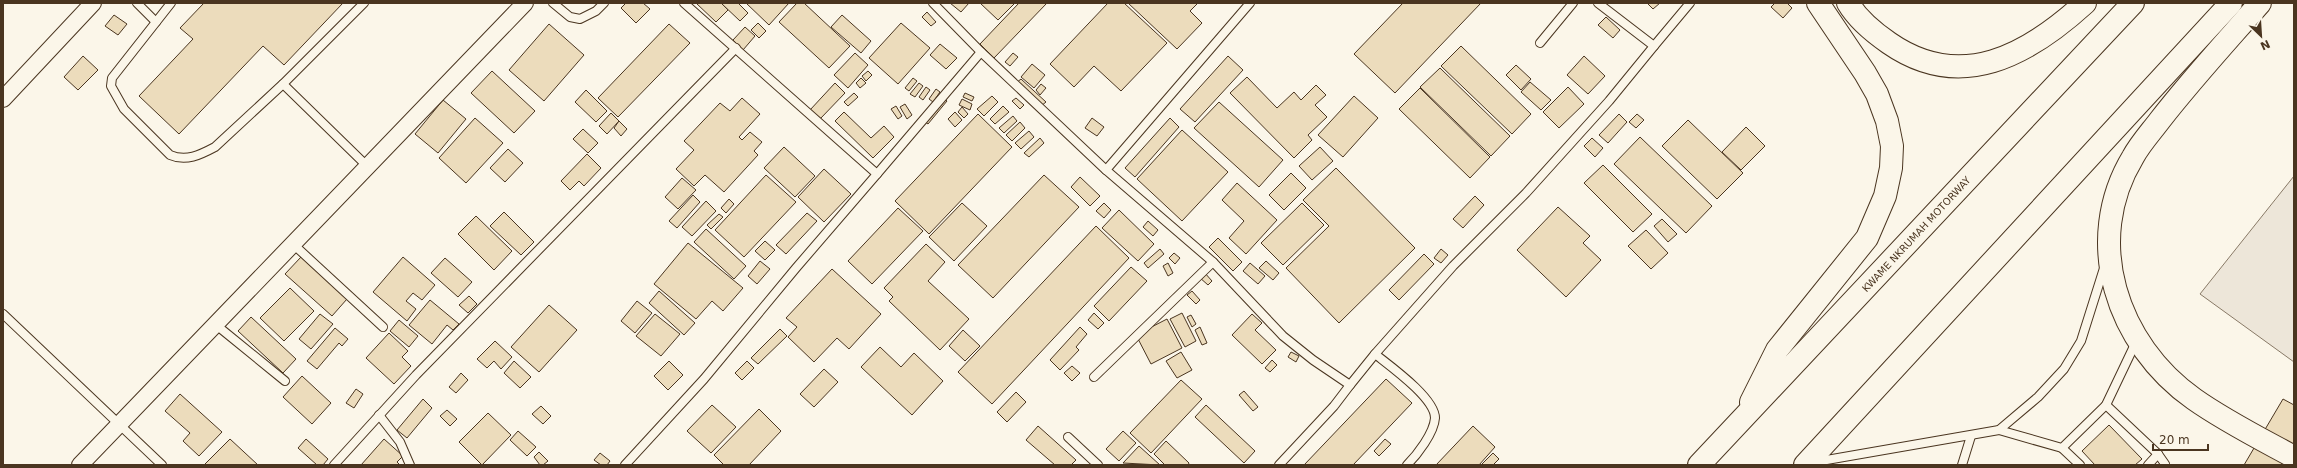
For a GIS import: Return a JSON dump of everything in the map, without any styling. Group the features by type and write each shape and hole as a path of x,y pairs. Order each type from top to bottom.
{"highway":[{"path":"1740,423 1777,350 1867,238 1885,196 1891,168 1890,140 1887,121 1877,94 1865,73 1818,3"},
{"path":"1848,3 1862,22 1904,53 1934,64 1961,67 1992,63 2018,52 2048,33 2085,3"},
{"name":"KWAME NKRUMAH MOTORWAY","path":"1699,465 2133,3"},
{"path":"1806,464 2231,3"},
{"path":"2260,3 2176,99 2133,156 2121,181 2110,214 2110,271 2115,290 2138,339 2159,367 2194,400 2294,456"}],"street":[{"path":"3,99 93,3"},
{"path":"80,465 525,3"}],"lane":[{"path":"138,3 156,22"},
{"path":"171,3 112,78 111,86 124,109 170,155 178,159 202,155 215,147 283,84 364,3"},
{"path":"553,3 570,17 580,19 596,10 604,3"},
{"path":"684,3 877,174"},
{"path":"932,3 981,52 1106,170 1212,262 1283,336 1313,360 1350,385"},
{"path":"1106,170 1250,3"},
{"path":"1540,43 1573,3"},
{"path":"1598,3 1654,46"},
{"path":"1279,465 1334,406 1375,354 1453,266 1532,187 1609,101 1690,3"},
{"path":"334,465 379,415 736,48"},
{"path":"625,465 704,379 796,268 981,52"},
{"path":"283,84 367,166"},
{"path":"293,244 383,327"},
{"path":"1999,430 2038,397 2068,363 2081,341 2109,251"},
{"path":"1094,377 1212,262"},
{"path":"3,314 162,465"},
{"path":"215,324 285,381"},
{"path":"2062,448 2106,405 2138,339"},
{"path":"1375,354 1430,403 1435,418 1423,449 1407,465"},
{"path":"2106,405 2158,454 2165,464"},
{"path":"379,415 400,442 410,465"},
{"path":"1806,464 1852,454 1971,436 1999,430 2062,448 2080,465"},
{"path":"1962,465 1971,436"},
{"path":"1068,437 1098,465"},
{"path":"2148,465 2158,454"}],"shaded area":[{"path":"2294,176 2294,362 2200,294"}],"building":[{"path":"204,3 343,3 284,65 263,46 179,134 139,96 193,39 180,28"},
{"path":"626,3 643,3 650,9 636,23 621,8"},
{"path":"696,3 721,3 728,10 716,22"},
{"path":"721,3 738,3 748,13 740,21"},
{"path":"746,3 789,3 769,25"},
{"path":"797,3 804,3 850,46 829,68 779,22"},
{"path":"950,3 969,3 961,12"},
{"path":"980,3 1015,3 998,20"},
{"path":"1019,3 1047,3 994,58 980,44"},
{"path":"1108,3 1124,3 1167,43 1121,91 1094,66 1074,87 1050,64"},
{"path":"1128,3 1198,3 1190,11 1202,23 1177,49"},
{"path":"1403,3 1481,3 1395,93 1354,54"},
{"path":"1647,3 1660,3 1653,9"},
{"path":"1775,3 1787,3 1792,8 1783,18 1771,7"},
{"path":"927,12 936,22 931,26 922,17"},
{"path":"114,15 127,24 118,35 105,26"},
{"path":"842,15 871,41 861,53 831,27"},
{"path":"1606,17 1620,30 1613,38 1598,25"},
{"path":"758,23 766,31 759,38 751,30"},
{"path":"901,23 930,48 898,84 869,58"},
{"path":"549,24 584,55 544,101 509,70"},
{"path":"669,24 690,43 618,117 598,98"},
{"path":"745,27 755,36 743,50 733,40"},
{"path":"940,44 957,58 946,69 930,55"},
{"path":"1461,46 1531,114 1512,134 1441,66"},
{"path":"855,53 868,65 848,88 834,75"},
{"path":"1013,53 1018,57 1010,66 1005,62"},
{"path":"83,56 98,70 78,90 64,77"},
{"path":"1228,56 1243,70 1195,122 1180,109"},
{"path":"1584,56 1605,76 1588,94 1567,75"},
{"path":"1032,64 1045,75 1034,88 1021,77"},
{"path":"1516,65 1531,79 1521,90 1506,75"},
{"path":"1440,68 1510,136 1491,156 1420,87"},
{"path":"492,71 535,111 514,133 471,93"},
{"path":"868,71 872,75 866,81 862,76"},
{"path":"1247,77 1277,108 1294,92 1301,100 1316,85 1326,95 1315,105 1327,117 1308,135 1312,140 1294,158 1230,93"},
{"path":"861,78 866,83 860,88 856,83"},
{"path":"913,78 917,81 909,91 905,88"},
{"path":"1021,79 1046,102 1041,106 1016,83"},
{"path":"1530,82 1551,100 1541,110 1521,92"},
{"path":"835,83 845,93 820,119 810,110"},
{"path":"919,83 923,86 915,97 910,94"},
{"path":"1041,84 1046,88 1040,95 1036,90"},
{"path":"926,87 930,90 923,100 919,97"},
{"path":"1568,87 1584,104 1559,128 1543,112"},
{"path":"1420,88 1490,157 1470,178 1399,109"},
{"path":"936,89 940,92 933,102 929,99"},
{"path":"586,90 607,111 596,122 575,102"},
{"path":"854,93 858,97 848,106 844,102"},
{"path":"965,93 974,97 972,101 963,97"},
{"path":"992,96 998,102 984,116 977,109"},
{"path":"1354,96 1378,118 1343,157 1318,135"},
{"path":"742,98 760,114 739,137 742,140 750,132 762,142 754,151 758,155 724,192 705,175 694,186 676,169 694,150 684,141 720,103 730,111"},
{"path":"943,98 947,101 928,124 924,121"},
{"path":"1016,98 1024,105 1020,109 1012,101"},
{"path":"962,99 972,104 970,110 959,105"},
{"path":"443,100 466,119 438,153 415,134"},
{"path":"1219,102 1283,160 1259,187 1194,128"},
{"path":"905,104 912,115 907,119 900,107"},
{"path":"896,106 902,116 898,119 891,109"},
{"path":"1003,106 1009,112 995,124 990,119"},
{"path":"962,107 968,114 964,118 958,112"},
{"path":"844,112 871,138 884,126 894,137 873,158 835,121"},
{"path":"955,112 962,120 955,127 948,119"},
{"path":"611,113 619,121 607,134 599,126"},
{"path":"978,114 1012,147 929,234 895,201"},
{"path":"1619,114 1627,122 1608,143 1599,135"},
{"path":"1637,114 1644,120 1636,128 1629,122"},
{"path":"1013,116 1017,121 1004,133 999,128"},
{"path":"475,118 503,143 466,183 439,158"},
{"path":"1092,118 1104,127 1097,136 1085,128"},
{"path":"1170,118 1179,127 1135,177 1125,168"},
{"path":"1688,120 1743,173 1717,199 1662,146"},
{"path":"619,121 627,129 621,136 614,128"},
{"path":"1020,122 1025,128 1012,141 1006,135"},
{"path":"1746,127 1765,146 1741,170 1722,152"},
{"path":"583,129 598,143 588,153 573,139"},
{"path":"1182,130 1228,172 1182,221 1137,179"},
{"path":"1029,131 1034,137 1021,149 1015,143"},
{"path":"1640,137 1712,206 1686,233 1614,164"},
{"path":"1040,138 1044,143 1029,157 1024,153"},
{"path":"1592,138 1603,148 1595,157 1584,146"},
{"path":"784,147 815,176 795,197 764,168"},
{"path":"1320,147 1333,161 1312,180 1299,166"},
{"path":"508,149 523,163 505,182 490,168"},
{"path":"587,154 601,168 584,186 579,181 570,190 561,181"},
{"path":"1603,165 1652,214 1633,232 1584,183"},
{"path":"1336,168 1415,248 1339,323 1286,268 1329,226 1303,200"},
{"path":"824,169 851,194 824,222 798,197"},
{"path":"1291,173 1306,188 1284,210 1269,195"},
{"path":"766,175 796,202 744,257 715,230"},
{"path":"1044,175 1079,207 993,298 958,265"},
{"path":"1080,177 1100,196 1090,206 1071,187"},
{"path":"682,178 696,190 678,209 665,197"},
{"path":"1237,183 1277,220 1246,254 1229,238 1244,221 1222,200"},
{"path":"693,195 700,202 677,228 669,221"},
{"path":"1475,196 1484,205 1463,228 1453,219"},
{"path":"729,199 734,204 726,213 721,208"},
{"path":"706,201 716,211 692,236 682,227"},
{"path":"962,203 987,226 954,261 929,237"},
{"path":"1104,203 1111,210 1104,218 1096,211"},
{"path":"1302,203 1324,225 1283,265 1261,243"},
{"path":"1558,207 1590,236 1583,243 1601,260 1566,297 1517,250"},
{"path":"898,208 923,231 872,284 848,261"},
{"path":"1119,210 1154,244 1138,261 1102,228"},
{"path":"504,212 534,242 521,255 490,226"},
{"path":"807,213 817,221 786,254 776,245"},
{"path":"719,214 723,217 711,229 707,225"},
{"path":"476,216 512,251 494,270 458,234"},
{"path":"1662,219 1677,234 1668,242 1654,226"},
{"path":"1148,221 1158,230 1153,236 1143,227"},
{"path":"1096,226 1129,258 992,404 958,372"},
{"path":"706,229 746,266 734,279 694,242"},
{"path":"1646,230 1668,253 1651,269 1628,246"},
{"path":"1218,238 1242,262 1233,271 1209,247"},
{"path":"765,241 775,250 765,260 755,251"},
{"path":"688,243 743,288 723,311 712,301 696,319 654,284"},
{"path":"926,244 945,262 928,281 969,319 940,350 889,301 893,297 884,288"},
{"path":"1160,249 1164,254 1148,268 1144,263"},
{"path":"1441,249 1448,255 1441,263 1434,258"},
{"path":"1174,253 1180,258 1175,264 1169,258"},
{"path":"1424,254 1434,264 1399,300 1389,290"},
{"path":"301,257 347,299 332,316 285,274"},
{"path":"403,257 435,285 422,300 413,293 406,301 416,309 407,321 373,292"},
{"path":"445,258 472,282 458,297 431,273"},
{"path":"760,261 770,269 757,284 748,276"},
{"path":"1266,261 1279,273 1273,280 1259,268"},
{"path":"1168,263 1173,273 1168,276 1163,266"},
{"path":"1250,263 1265,276 1258,284 1243,271"},
{"path":"1131,267 1147,281 1109,321 1094,306"},
{"path":"832,269 881,314 849,349 837,338 814,362 788,337 797,327 786,318"},
{"path":"1204,272 1212,281 1208,285 1199,277"},
{"path":"290,288 314,311 284,341 260,318"},
{"path":"659,291 695,323 684,335 649,303"},
{"path":"1192,291 1200,300 1196,304 1187,295"},
{"path":"469,296 477,304 468,313 459,305"},
{"path":"430,300 459,324 453,330 447,325 432,344 409,325"},
{"path":"637,301 652,313 635,333 621,321"},
{"path":"549,305 577,330 539,372 511,347"},
{"path":"1094,313 1104,323 1098,329 1088,320"},
{"path":"1182,313 1196,341 1185,347 1170,319"},
{"path":"320,314 333,324 311,349 299,339"},
{"path":"655,314 680,334 661,356 636,336"},
{"path":"1252,314 1262,323 1255,330 1276,350 1262,364 1232,335"},
{"path":"1191,315 1196,324 1192,327 1187,317"},
{"path":"251,317 296,359 283,373 238,331"},
{"path":"1167,319 1182,348 1151,364 1136,335"},
{"path":"399,320 418,336 409,347 390,331"},
{"path":"1080,327 1087,334 1076,347 1079,350 1060,370 1050,360"},
{"path":"1200,327 1207,343 1202,345 1195,330"},
{"path":"335,328 348,339 342,346 339,343 317,369 307,361"},
{"path":"780,329 787,336 758,364 751,358"},
{"path":"963,330 980,346 965,361 949,346"},
{"path":"389,333 408,351 402,357 411,366 394,384 366,358"},
{"path":"495,341 512,357 501,369 494,361 487,368 477,359"},
{"path":"880,347 901,367 914,353 943,381 912,415 861,367"},
{"path":"1181,352 1192,370 1177,378 1166,361"},
{"path":"1291,352 1299,356 1296,362 1288,357"},
{"path":"1272,360 1277,365 1270,372 1265,368"},
{"path":"514,361 531,377 520,388 504,373"},
{"path":"669,361 683,375 668,390 654,376"},
{"path":"747,361 754,368 742,380 735,373"},
{"path":"1072,366 1080,373 1072,381 1064,373"},
{"path":"824,369 838,382 814,407 800,394"},
{"path":"461,373 468,380 456,393 449,387"},
{"path":"302,376 331,403 312,424 283,397"},
{"path":"1386,379 1412,403 1353,465 1304,465"},
{"path":"1181,380 1202,399 1151,453 1130,433"},
{"path":"356,389 363,394 354,408 346,403"},
{"path":"1244,391 1258,407 1253,411 1239,395"},
{"path":"1016,392 1026,402 1007,422 997,412"},
{"path":"180,394 222,432 199,456 183,441 190,433 165,411"},
{"path":"423,399 432,408 407,438 397,430"},
{"path":"2283,399 2294,405 2294,443 2281,465 2244,465"},
{"path":"712,405 736,427 711,453 687,431"},
{"path":"1206,405 1255,451 1244,463 1195,417"},
{"path":"541,406 551,416 543,424 532,414"},
{"path":"759,409 781,431 749,465 724,465 714,455"},
{"path":"447,410 457,419 450,426 440,416"},
{"path":"488,413 511,435 482,465 459,442"},
{"path":"2109,425 2142,459 2135,465 2095,465 2082,451"},
{"path":"1038,426 1076,460 1071,465 1055,465 1026,440"},
{"path":"1473,426 1495,447 1479,465 1436,465"},
{"path":"518,431 536,447 527,456 510,440"},
{"path":"1123,431 1136,443 1119,461 1106,449"},
{"path":"230,439 258,465 204,465"},
{"path":"306,439 328,459 323,465 317,465 298,448"},
{"path":"384,439 403,456 397,462 400,465 361,465"},
{"path":"1385,439 1391,444 1379,456 1374,451"},
{"path":"1166,441 1189,463 1188,465 1165,465 1154,454"},
{"path":"1139,446 1160,465 1123,463"},
{"path":"539,452 548,461 543,465 540,465 534,457"},
{"path":"600,453 610,461 607,465 601,465 594,460"},
{"path":"1493,453 1499,459 1493,465 1481,465"}]}
